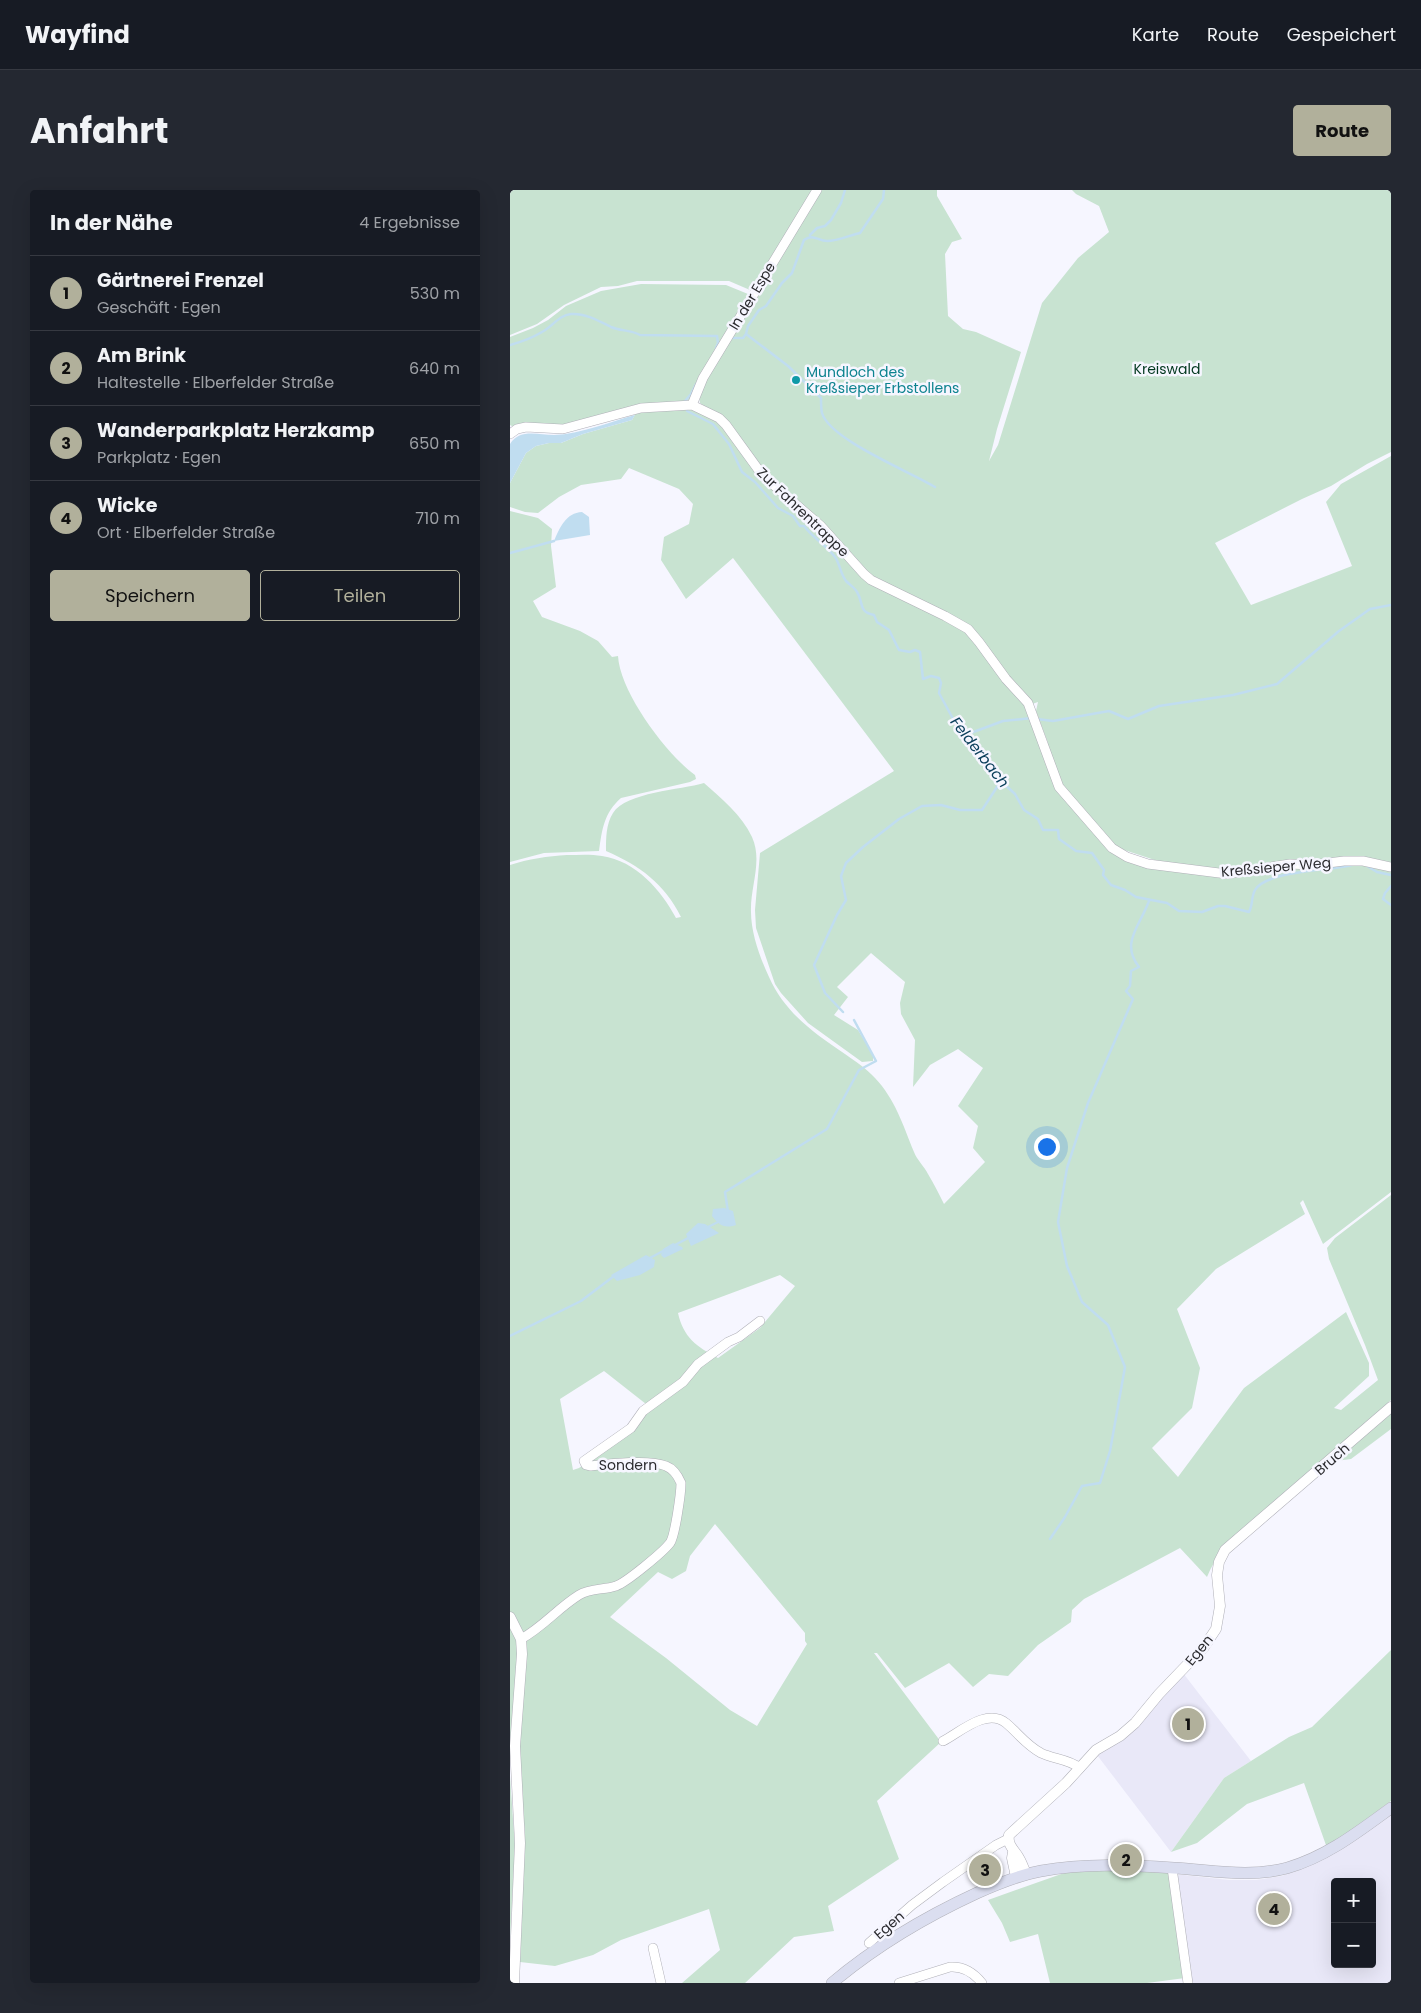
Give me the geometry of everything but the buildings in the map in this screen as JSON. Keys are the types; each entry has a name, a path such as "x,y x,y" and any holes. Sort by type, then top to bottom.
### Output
{"main road":[{"path":"836,1982 893,1938 932,1915 988,1888 1021,1876 1056,1869 1103,1865 1244,1873 1286,1868 1320,1855 1349,1839 1391,1808"}],"street":[{"name":"In der Espe","path":"692,406 703,378 817,190"},
{"name":"Zur Fahrentrappe","path":"510,434 517,429 526,427 563,429 641,408 692,406 719,418 763,476 821,526 844,549 864,574 871,580 904,595"},
{"name":"Kreßsieper Weg","path":"904,595 968,629 1006,679 1028,703 1059,788 1112,848 1127,857 1148,864 1226,874 1290,864 1312,865 1344,861 1363,861 1391,867"},
{"name":"Sondern","path":"521,1639 535,1632 552,1615 581,1594 614,1587 625,1582 671,1542 675,1529 682,1483 672,1469 665,1465 650,1463 590,1466 584,1463 585,1459 631,1428 643,1411 683,1382 698,1364 760,1321"},
{"name":"Bruch","path":"1272,1510 1391,1407"},
{"name":"Egen","path":"869,1943 912,1905 996,1844 1008,1839 1016,1827 1066,1784 1096,1750 1120,1736 1135,1723 1158,1694 1204,1647 1216,1629 1220,1606 1217,1575 1219,1562 1225,1550 1272,1510"},
{"path":"510,1617 521,1639 522,1654 515,1746 520,1843 514,1983"},
{"path":"943,1742 975,1722 986,1718 996,1718 1004,1721 1021,1740 1042,1754 1070,1762 1080,1768"},
{"path":"1008,1839 1013,1852 1012,1858 1021,1876"},
{"path":"1172,1868 1188,1983"},
{"path":"653,1948 661,1983"},
{"path":"899,1983 957,1966 974,1975 982,1983"}],"shaded area":[{"path":"635,415 632,420 583,434 561,443 536,446 526,453 510,483 510,444 519,436 524,434 564,434"},
{"path":"582,512 589,517 590,535 554,541 561,526 568,518"},
{"path":"724,1208 733,1211 736,1225 728,1227 722,1225 712,1216 713,1209"},
{"path":"698,1223 705,1224 719,1233 691,1246 686,1234"},
{"path":"673,1243 683,1249 664,1258 661,1255 663,1249"},
{"path":"646,1255 655,1260 654,1267 640,1275 617,1281 611,1275"},
{"path":"1183,1673 1251,1761 1224,1778 1171,1852 1097,1755"},
{"path":"1391,1810 1391,1983 1188,1983 1175,1874 1229,1880 1256,1880 1282,1876 1327,1854"}],"green space":[{"name":"Kreiswald","path":"510,190 937,190 937,196 962,239 952,242 945,254 948,316 963,329 976,332 1021,352 989,461 998,445 1042,303 1078,258 1109,232 1099,206 1072,190 1391,190 1391,452 1331,486 1215,543 1251,605 1352,566 1326,502 1341,484 1391,456 1391,864 1363,858 1343,859 1288,863 1226,873 1176,867 1109,845 1107,847 1133,862 1202,875 1229,876 1259,873 1288,867 1308,867 1343,862 1362,862 1391,869 1391,1192 1323,1244 1303,1200 1300,1203 1305,1214 1216,1269 1177,1309 1200,1368 1192,1408 1152,1448 1178,1477 1244,1388 1346,1312 1369,1363 1369,1376 1334,1408 1341,1410 1378,1380 1329,1259 1327,1248 1335,1238 1391,1195 1391,1400 1310,1473 1239,1533 1213,1564 1207,1577 1180,1548 1084,1599 1072,1610 1071,1622 1038,1645 1008,1676 989,1674 973,1687 949,1663 905,1688 877,1653 874,1653 941,1742 877,1801 899,1859 828,1906 834,1931 794,1937 745,1983 682,1983 720,1950 709,1909 621,1940 593,1955 555,1966 520,1962 525,1833 518,1764 525,1658 522,1640 535,1633 533,1632 518,1641 510,1751 510,865 538,858 567,855 593,855 614,859 626,864 646,878 663,897 676,918 681,917 667,894 650,877 630,863 606,851 607,831 613,813 629,800 704,783 737,814 752,837 755,846 756,865 751,903 751,920 762,962 776,990 801,1021 865,1068 882,1086 898,1113 915,1155 944,1204 985,1162 973,1148 978,1126 958,1106 983,1068 958,1049 930,1065 913,1087 915,1040 901,1014 900,1003 905,982 871,953 837,987 848,997 834,1015 858,1030 873,1055 873,1061 862,1062 808,1023 775,984 756,928 755,910 760,853 894,771 733,558 686,599 661,560 664,537 689,524 693,504 679,489 629,468 621,479 581,485 559,497 538,513 525,512 510,507 510,483 526,453 536,446 561,443 583,434 632,420 637,411 692,409 715,420 730,434 754,469 769,485 820,526 866,580 949,621 973,636 971,626 881,584 866,574 827,530 772,484 757,468 722,418 700,403 705,383 712,368 753,301 750,290 729,281 637,281 618,286 601,287 564,305 537,324 510,335","holes":["1009,684 1032,704 1038,702 1036,711 1048,743 1041,744 1026,705","780,1275 795,1286 760,1328 718,1358 697,1345 687,1335 678,1313","604,1371 646,1404 642,1415 628,1433 609,1448 573,1470 560,1399","715,1524 805,1633 807,1644 757,1726 730,1710 666,1658 610,1617 658,1572 672,1579 686,1571 690,1556"]},
{"path":"641,284 726,285 748,294 745,305 691,401 574,425 514,427 510,425 510,337 548,320 566,306 601,291"},
{"path":"510,511 538,518 552,529 551,546 556,587 533,601 542,617 580,631 598,641 612,657 618,656 627,687 646,721 671,753 695,775 696,779 690,782 621,798 607,816 599,851 544,853 510,862"},
{"path":"1391,1412 1391,1429 1351,1459 1336,1461"},
{"path":"1391,1650 1391,1801 1327,1848 1304,1783 1247,1804 1197,1843 1171,1852 1224,1778 1289,1737 1312,1727"},
{"path":"510,1776 515,1847 510,1940"},
{"path":"1112,1869 1170,1871 1185,1978 1147,1983 1050,1983 1038,1934 1010,1942 1002,1923 988,1900 1067,1872"}],"waterway":[{"path":"810,235 817,228 825,226 831,220 841,203 845,190"},
{"path":"731,338 743,338 748,326 759,310 766,306 782,283 792,273 804,240 813,237 824,241 831,241 860,233 883,199 884,190"},
{"name":"Felderbach","path":"510,345 526,340 546,330 567,315 576,314 640,335 717,336 718,343 716,348"},
{"path":"746,334 788,366 821,398 822,413 828,423 840,434 872,454 935,487"},
{"name":"Felderbach","path":"685,401 696,384"},
{"name":"Felderbach","path":"687,411 713,424 729,444 742,472 755,482 778,508 793,516 800,526 804,526 831,553 837,560 844,578 857,592 863,609 869,614 874,615 877,622 889,630 899,650 910,652 915,650 920,652 923,679 931,676 939,678 941,683 939,693 958,728 975,742 1001,781 1015,794 1024,810 1038,819 1043,830 1058,830 1059,839 1076,851 1092,853 1104,870 1103,875 1111,885 1125,890 1136,897 1167,903 1179,911 1202,912 1218,906 1225,906 1249,912 1255,890 1262,883 1272,878 1352,865"},
{"path":"510,553 554,541"},
{"path":"1037,719 1053,721 1109,711 1128,719 1159,706 1233,695 1277,684 1339,631 1370,609 1391,605"},
{"path":"968,734 1003,721 1032,718"},
{"path":"843,1012 825,993 814,965 846,900 841,876 846,863 899,819 922,806 941,805 960,810 982,810 1001,781"},
{"name":"Felderbach","path":"1367,866 1377,872 1391,875"},
{"name":"Felderbach","path":"1391,886 1383,899 1391,905"},
{"path":"1050,1539 1082,1486 1100,1483 1110,1451 1125,1367 1108,1325 1082,1302 1067,1266 1058,1222 1067,1168 1088,1103 1133,999 1126,991 1130,986 1131,971 1139,967 1131,950 1131,942 1149,901"},
{"path":"728,1212 725,1192 827,1129 859,1070 876,1061 854,1020"},
{"path":"708,1227 718,1222"},
{"path":"675,1245 690,1237"},
{"path":"648,1259 663,1251"},
{"path":"510,1336 581,1301 614,1276"}],"place":[{"name":"Mundloch des Kreßsieper Erbstollens","path":"796,380"},
{"name":"Gärtnerei Frenzel","path":"1188,1724"},
{"name":"Am Brink","path":"1126,1860"},
{"name":"Wanderparkplatz Herzkamp","path":"985,1870"},
{"name":"Wicke","path":"1274,1909"}]}
